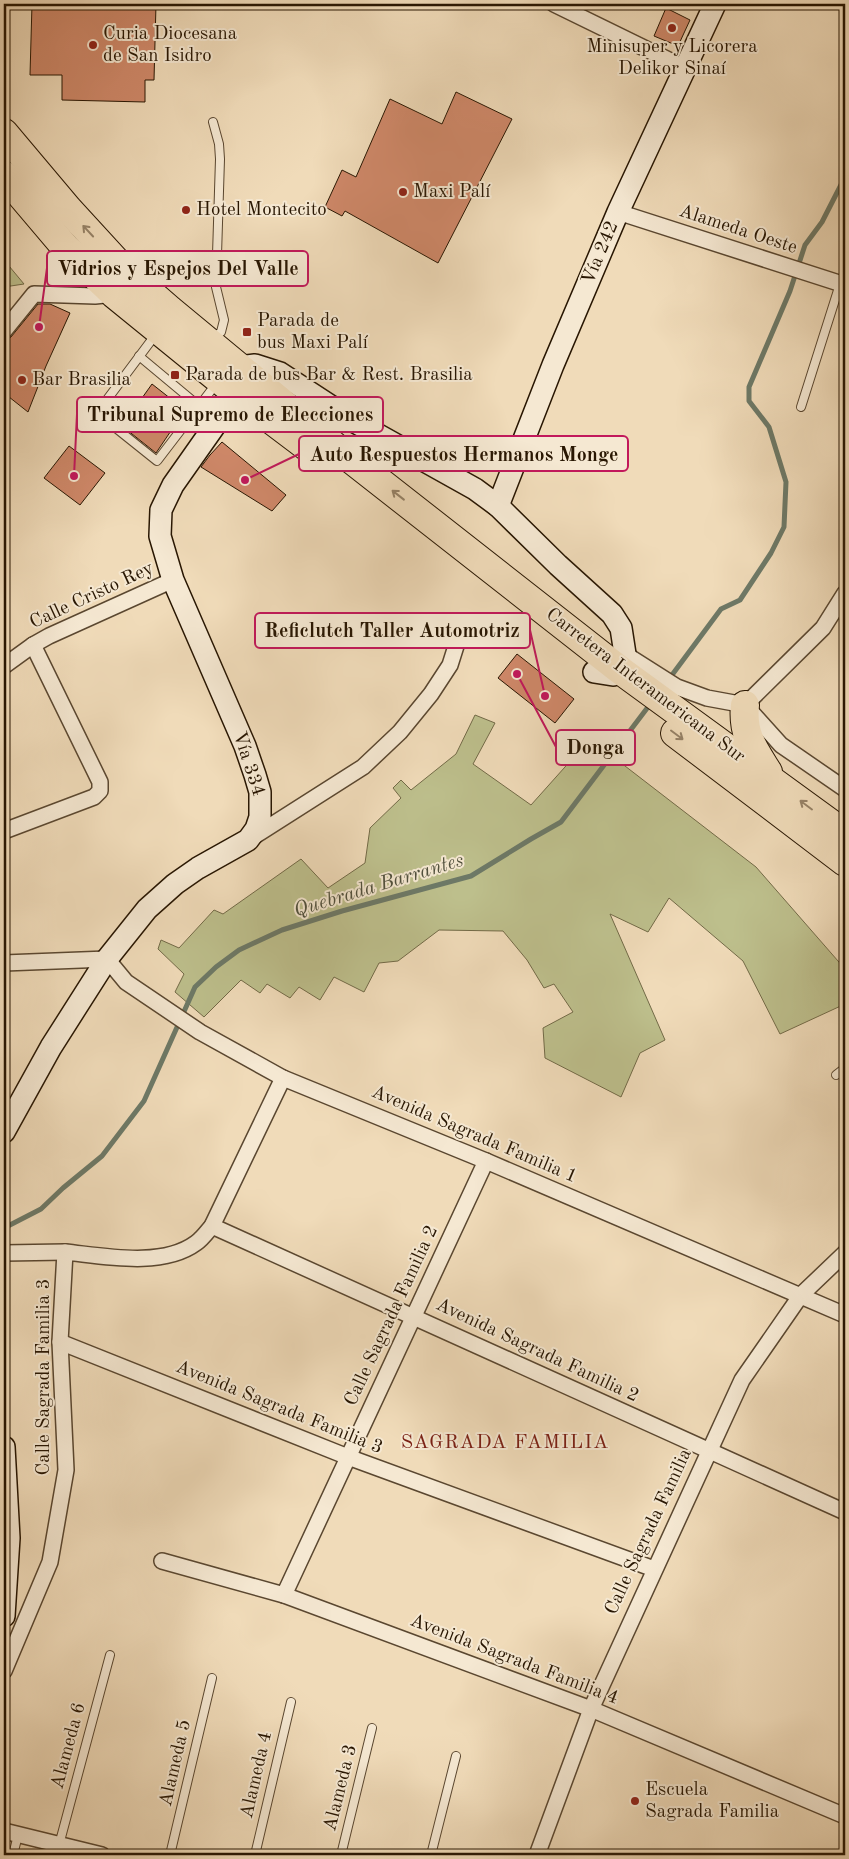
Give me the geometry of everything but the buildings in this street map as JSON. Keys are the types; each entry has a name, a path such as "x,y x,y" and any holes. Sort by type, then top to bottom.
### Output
{"highway":[{"name":"Carretera Interamericana Sur","path":"4,133 68,209 124,270 226,367 430,542 613,665 845,834"},
{"name":"Carretera Interamericana Sur","path":"4,175 76,258 114,294 158,330 226,367"},
{"name":"Carretera Interamericana Sur","path":"76,258 192,338 200,341 226,367 273,406 309,425 613,665 845,862"},
{"path":"746,705 743,720 751,745 773,780"}],"main road":[{"name":"Vía 242","path":"498,506 553,365 618,212 715,4"},
{"path":"226,367 255,365 280,374 355,422 475,489 498,506 558,565 612,614 620,628 613,665"},
{"name":"Vía 334","path":"226,367 186,464 173,485 162,510 160,536 173,580 238,729 255,775 261,804 260,817 256,829 248,840"},
{"path":"4,1132 51,1046 107,959 147,910 175,884 198,868 248,840"},
{"path":"4,1447 8,1538 4,1616"}],"street":[{"path":"554,4 685,68"},
{"name":"Alameda Oeste","path":"618,212 843,285"},
{"path":"4,331 34,294 95,296 114,294"},
{"name":"Calle Cristo Rey","path":"4,666 33,645 173,580"},
{"path":"746,705 823,628 845,593"},
{"path":"4,831 94,797 100,791 100,782 33,645"},
{"path":"248,840 363,767 400,732 431,694 450,664 456,646"},
{"path":"613,665 708,698 746,705 781,745 845,789"},
{"path":"4,963 107,959"},
{"name":"Avenida Sagrada Familia 1","path":"107,959 126,982 200,1032 282,1078 486,1161 801,1294 845,1315"},
{"name":"Calle Sagrada Familia 3","path":"4,1253 65,1252 132,1258 160,1257 183,1250 197,1243 212,1226 282,1078"},
{"name":"Calle Sagrada Familia 2","path":"284,1596 486,1161"},
{"name":"Avenida Sagrada Familia 2","path":"212,1226 845,1512"},
{"name":"Calle Sagrada Familia 3","path":"4,1672 50,1562 66,1470 60,1342 65,1252"},
{"name":"Calle Sagrada Familia","path":"537,1855 591,1709 742,1380 801,1294 845,1253"},
{"name":"Avenida Sagrada Familia 3","path":"60,1342 348,1457 654,1570"},
{"name":"Avenida Sagrada Familia 4","path":"162,1561 284,1596 591,1709 845,1816"},
{"path":"11,1833 102,1855"}],"lane":[{"path":"158,330 96,413 157,461 200,406 226,367 221,332 224,320 216,287 220,159 219,144 213,122"},
{"path":"801,407 843,285"},
{"path":"139,356 200,406"},
{"path":"836,1075 845,1068"},
{"name":"Alameda 6","path":"59,1845 110,1655"},
{"name":"Alameda 5","path":"170,1855 212,1678"},
{"name":"Alameda 4","path":"255,1855 291,1702"},
{"name":"Alameda 3","path":"341,1855 372,1728"},
{"path":"432,1855 456,1756"},
{"path":"11,1833 13,1855"}],"green space":[{"path":"4,260 24,284 4,287"},
{"path":"475,715 495,723 473,764 531,805 590,739 756,867 845,969 845,1004 780,1034 743,961 669,898 648,932 610,914 665,1040 640,1053 621,1097 545,1058 543,1028 573,1012 554,984 544,988 527,960 503,931 439,930 398,961 379,963 364,992 334,977 320,1000 299,987 290,998 267,984 260,993 241,980 204,1017 175,992 184,974 158,949 161,940 179,948 214,910 223,914 301,859 328,888 365,863 370,828 401,798 393,788 401,780 411,790 456,754"}],"waterway":[{"name":"Quebrada Barrantes","path":"669,679 721,609 740,600 771,553 784,527 786,482 769,427 749,401 749,387 790,291 805,245 822,222 845,177"},
{"name":"Quebrada Barrantes","path":"4,1231 6,1227 41,1209 102,1156 144,1101 195,987 216,967 239,950 282,930 342,911 471,876 561,822 651,703"}],"place":[{"name":"Minisuper y Licorera Delikor Sinaí","path":"672,28"},
{"name":"Curia Diocesana de San Isidro","path":"93,45"},
{"name":"Maxi Palí","path":"403,192"},
{"name":"Hotel Montecito","path":"186,210"},
{"name":"Vidrios y Espejos Del Valle","path":"39,327"},
{"name":"Parada de bus Maxi Palí","path":"247,332"},
{"name":"Parada de bus Bar & Rest. Brasilia","path":"175,375"},
{"name":"Bar Brasilia","path":"22,380"},
{"name":"Tribunal Supremo de Elecciones","path":"74,476"},
{"name":"Auto Respuestos Hermanos Monge","path":"245,480"},
{"name":"Donga","path":"517,674"},
{"name":"Reficlutch Taller Automotriz","path":"545,696"},
{"name":"Escuela Sagrada Familia","path":"635,1801"}],"district":[{"name":"SAGRADA FAMILIA","path":"505,1443"}]}
